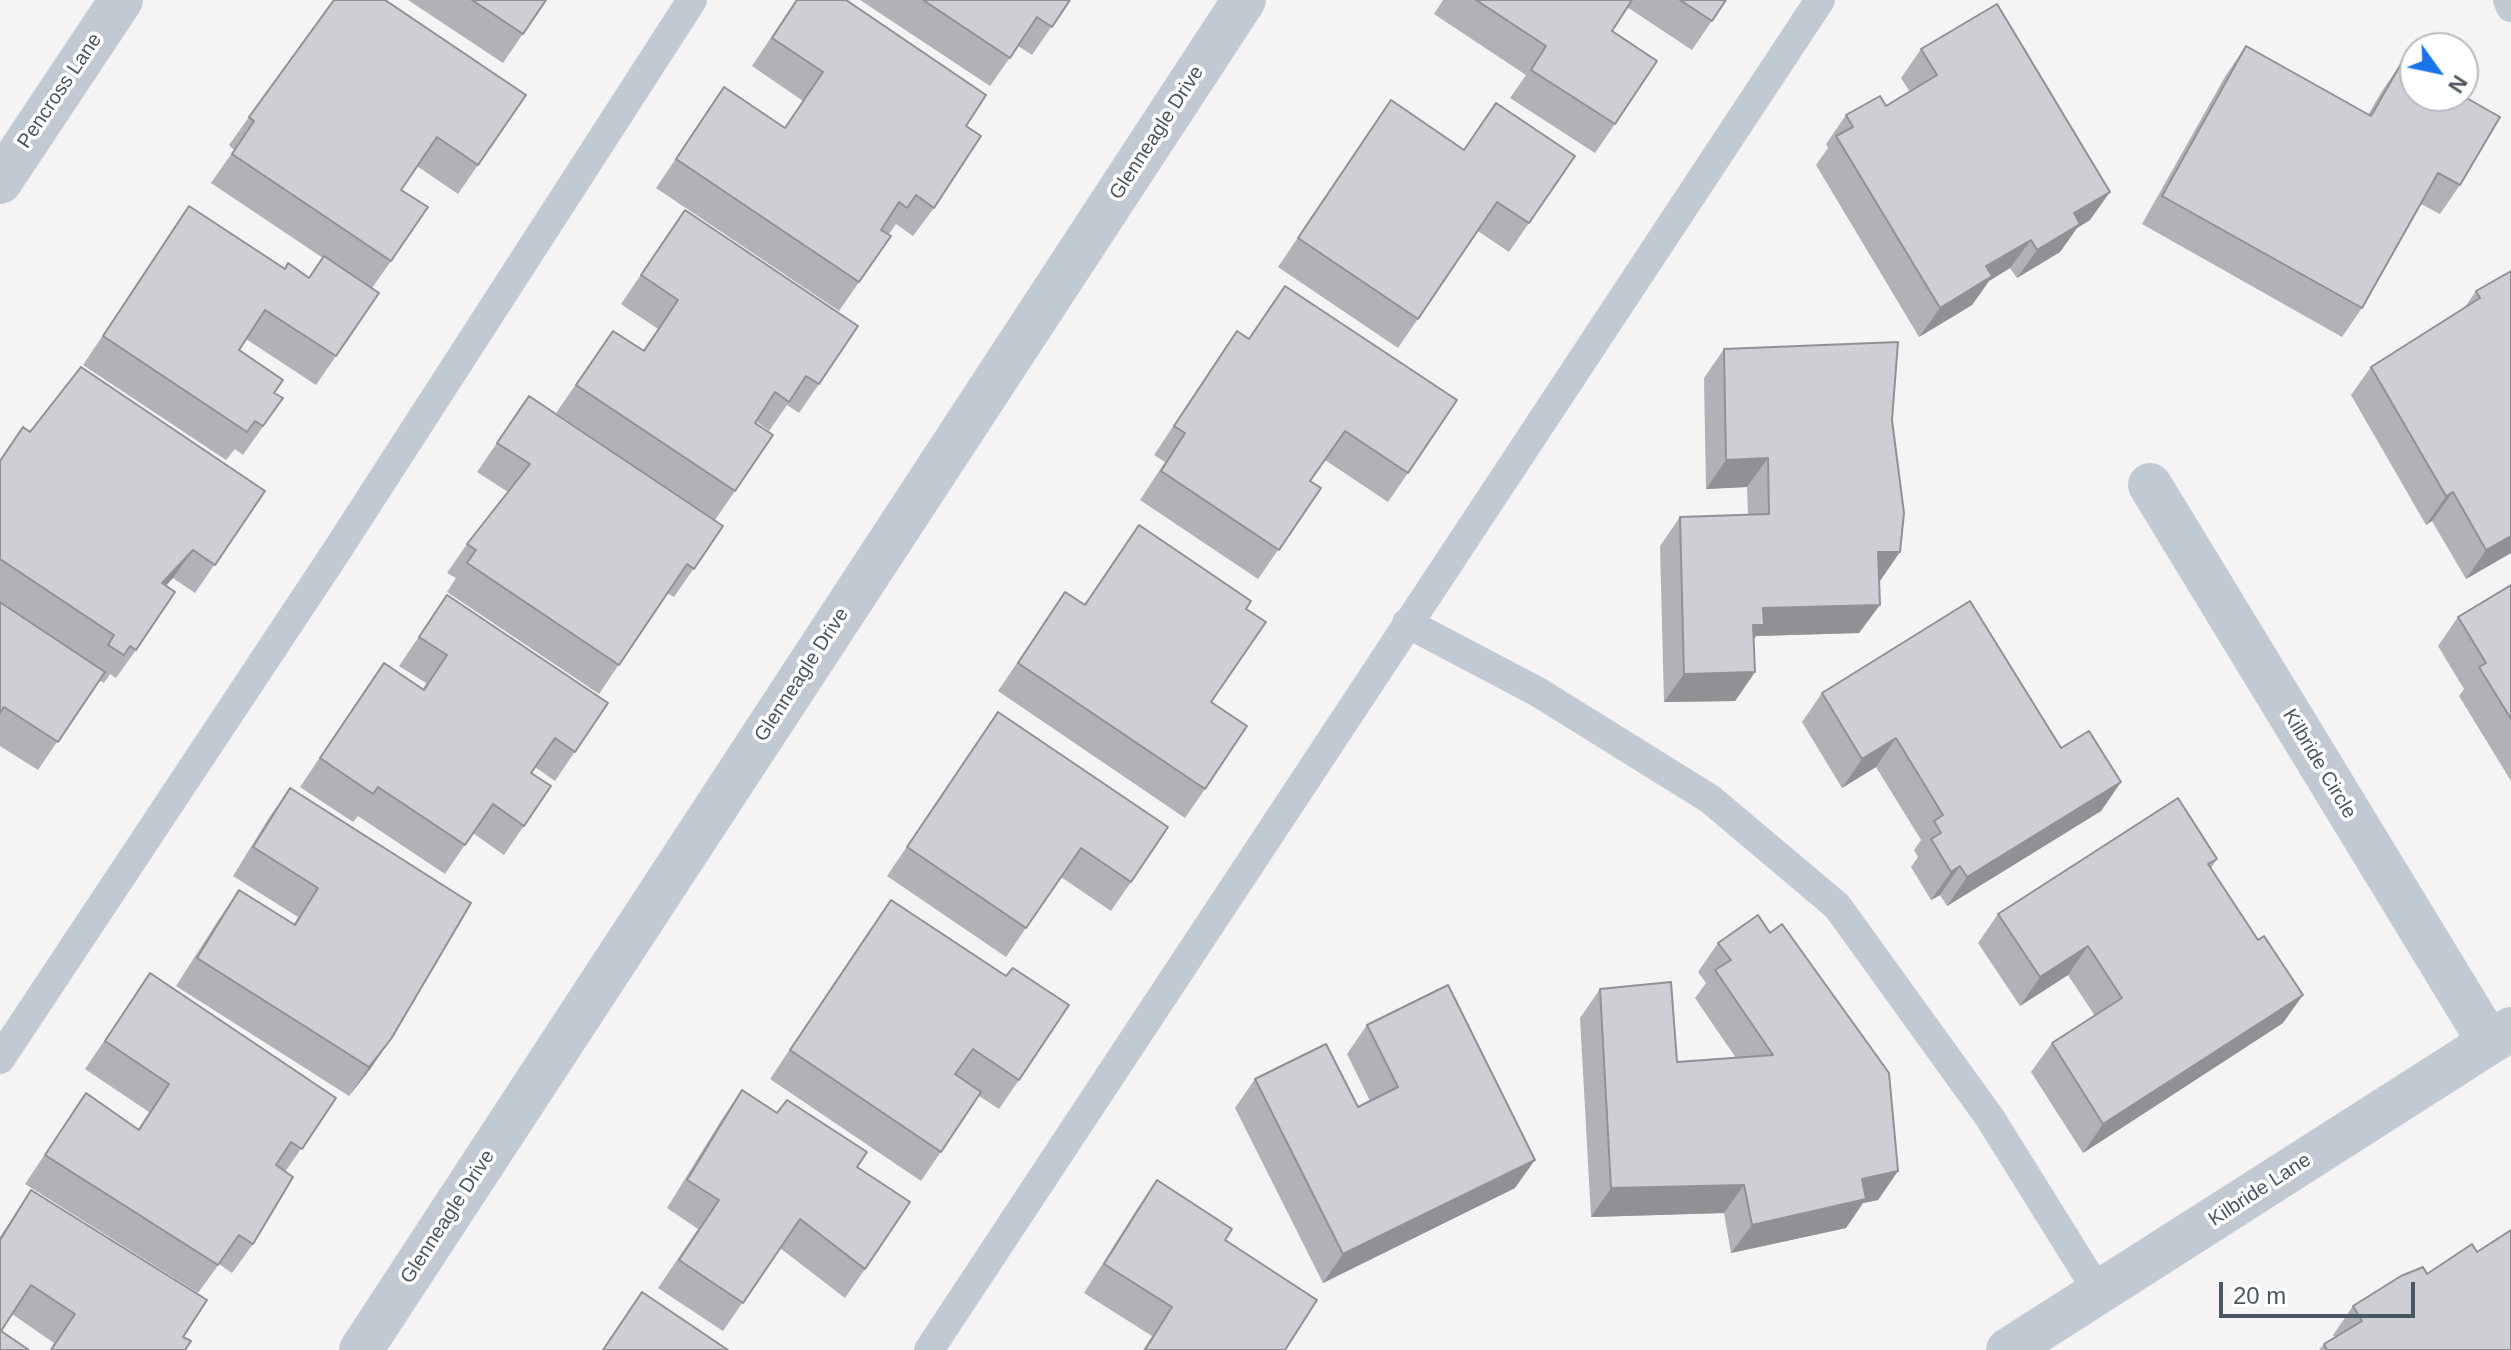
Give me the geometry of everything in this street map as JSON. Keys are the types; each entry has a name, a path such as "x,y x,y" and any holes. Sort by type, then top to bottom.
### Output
{"street":[{"name":"Pencross Lane","path":"0,182 121,0"},
{"name":"Glenneagle Drive","path":"361,1350 1244,0"},
{"name":"Kilbride Circle","path":"2150,485 2500,1036"},
{"name":"Kilbride Lane","path":"2008,1350 2500,1036"}],"lane":[{"path":"0,1059 336,552 692,0"},
{"path":"929,1350 1820,0"},
{"path":"2508,0 2511,7"},
{"path":"1407,623 1538,692 1710,799 1837,906 1990,1118 2099,1293"}],"building":[{"path":"334,0 385,0 526,95 478,165 437,137 401,190 428,207 391,261 232,154 254,121 249,117"},
{"path":"472,0 546,0 523,34"},
{"path":"797,0 846,0 986,95 966,126 981,136 934,208 916,195 907,208 899,202 881,230 891,236 859,282 676,159 724,87 785,128 823,72 772,38"},
{"path":"923,0 1070,0 1052,27 1037,17 1010,58"},
{"path":"1476,0 1632,0 1612,31 1657,61 1615,124 1531,70 1546,46"},
{"path":"1680,0 1726,0 1712,21"},
{"path":"1997,4 2110,192 2074,213 2080,224 2037,250 2031,240 1986,266 1992,276 1940,308 1836,136 1853,127 1846,115 1880,96 1886,106 1937,75 1921,49"},
{"path":"2246,46 2371,116 2399,67 2399,112 2479,112 2479,105 2500,117 2460,185 2438,173 2362,308 2162,196"},
{"path":"1391,100 1464,150 1496,103 1575,156 1529,223 1497,202 1418,319 1298,238"},
{"path":"189,206 285,269 288,263 309,278 324,256 379,293 336,356 265,310 239,350 283,380 274,393 283,398 263,426 255,421 247,432 103,336"},
{"path":"685,210 858,326 819,384 806,376 789,402 775,392 755,423 773,435 735,491 576,385 613,331 644,351 678,300 641,275"},
{"path":"2511,271 2511,536 2486,550 2453,492 2446,496 2371,367 2480,298 2476,291"},
{"path":"1285,286 1457,400 1408,473 1345,431 1310,481 1321,488 1279,550 1161,471 1185,433 1174,426 1237,331 1249,339"},
{"path":"1898,342 1892,420 1904,513 1900,552 1878,552 1880,605 1763,608 1764,625 1753,625 1755,672 1684,674 1680,517 1769,514 1768,458 1726,460 1724,349"},
{"path":"81,367 265,491 215,565 193,550 162,583 175,592 136,650 130,646 124,655 108,645 114,635 0,559 0,461 23,427 30,432"},
{"path":"529,396 723,526 694,569 687,564 619,665 467,563 476,550 467,544 530,464 497,443"},
{"path":"1139,525 1251,601 1246,609 1266,622 1211,702 1247,726 1205,789 1018,663 1065,592 1085,605"},
{"path":"2511,585 2511,719 2479,667 2486,663 2458,617"},
{"path":"447,595 608,703 575,752 555,738 531,773 551,786 524,826 493,804 465,845 378,787 373,794 320,758 384,663 424,690 447,655 419,637"},
{"path":"1970,601 2061,748 2089,731 2121,782 1967,877 1960,866 1951,872 1931,839 1941,833 1934,821 1943,815 1896,738 1862,759 1822,693"},
{"path":"0,602 105,672 58,742 4,707 0,713"},
{"path":"998,712 1168,827 1131,882 1081,848 1026,928 907,847"},
{"path":"290,788 471,903 391,1039 369,1067 197,958 239,890 295,925 318,888 253,847"},
{"path":"2178,798 2217,859 2208,864 2258,940 2264,936 2303,995 2103,1124 2052,1043 2122,998 2088,946 2040,977 1998,914"},
{"path":"891,900 1006,976 1013,968 1069,1005 1019,1080 973,1049 955,1074 981,1092 941,1152 790,1050"},
{"path":"1758,915 1770,933 1782,924 1889,1073 1898,1171 1862,1179 1866,1199 1752,1225 1744,1185 1611,1188 1600,989 1671,982 1677,1062 1773,1055 1715,970 1731,960 1718,943"},
{"path":"150,973 336,1098 302,1149 291,1142 276,1165 293,1177 253,1244 239,1235 218,1265 45,1155 86,1093 139,1130 169,1084 105,1041"},
{"path":"1448,985 1535,1160 1343,1254 1255,1079 1326,1044 1358,1107 1398,1087 1367,1025"},
{"path":"742,1090 777,1113 787,1100 867,1152 857,1167 910,1202 865,1269 800,1219 743,1303 679,1260 719,1200 687,1180"},
{"path":"1157,1180 1232,1229 1225,1240 1317,1300 1285,1350 1145,1350 1172,1307 1104,1264"},
{"path":"31,1190 207,1300 183,1337 191,1341 185,1350 51,1350 75,1314 31,1285 1,1331 29,1350 0,1350 0,1240"},
{"path":"2511,1230 2511,1350 2327,1350 2324,1344 2362,1321 2353,1306 2401,1276 2423,1267 2427,1274 2472,1244 2477,1252"},
{"path":"642,1292 728,1350 603,1350"}]}
